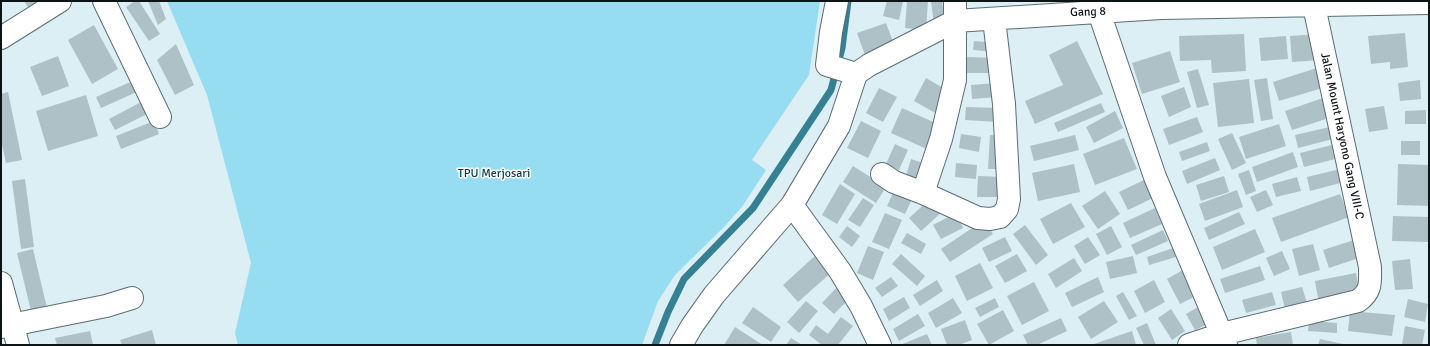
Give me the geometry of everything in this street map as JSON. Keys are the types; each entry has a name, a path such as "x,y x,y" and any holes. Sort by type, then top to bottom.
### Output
{"street":[{"path":"1,38 60,1"},
{"path":"104,1 160,117"},
{"path":"681,345 692,326 714,295 792,205 839,126 852,72 827,65 837,1"},
{"name":"Gang 8","path":"852,72 869,65 955,11 994,19 1037,8 1099,12 1161,4 1314,6 1369,3 1429,3"},
{"name":"Jalan Mount Haryono Gang VIII-C","path":"1224,339 1358,301 1367,295 1370,284 1370,267 1314,6"},
{"path":"923,193 956,80 955,11"},
{"path":"1099,12 1155,177 1224,339 1189,345"},
{"path":"882,174 894,182 923,193 978,218 990,219 1000,217 1007,209 1008,198 1004,104 994,19"},
{"path":"792,205 840,271 861,306 880,345"},
{"path":"1,283 7,325 18,345"},
{"path":"7,325 106,306 132,298"}],"green space":[{"name":"TPU Merjosari","path":"167,1 820,1 809,75 752,160 766,170 742,207 724,227 675,275 658,301 642,345 238,345 235,333 251,263 207,95"}],"building":[{"path":"24,1 43,1 30,10"},
{"path":"135,1 139,1 160,34 149,41 126,7"},
{"path":"148,1 159,1 166,19 158,25"},
{"path":"887,1 903,1 899,20 883,16"},
{"path":"907,1 928,1 926,30 905,28"},
{"path":"931,1 942,1 945,24 934,25"},
{"path":"886,23 895,47 866,58 857,33"},
{"path":"94,25 118,69 92,84 68,40"},
{"path":"1405,33 1408,67 1390,69 1390,62 1371,64 1368,36"},
{"path":"1244,34 1246,71 1212,73 1211,60 1180,61 1179,36"},
{"path":"1318,34 1320,60 1292,62 1290,36"},
{"path":"1286,36 1288,59 1261,61 1259,38"},
{"path":"974,41 996,43 995,52 973,50"},
{"path":"1077,41 1103,94 1035,124 1025,101 1063,85 1049,55"},
{"path":"176,44 194,85 175,95 157,60"},
{"path":"1170,51 1180,82 1142,94 1132,63"},
{"path":"58,56 69,86 42,96 30,67"},
{"path":"966,57 997,58 997,73 966,73"},
{"path":"1323,66 1329,86 1279,101 1273,82"},
{"path":"1198,69 1209,105 1197,108 1187,72"},
{"path":"926,78 950,92 937,114 914,101"},
{"path":"1267,78 1273,119 1261,121 1254,80"},
{"path":"1249,79 1254,123 1218,127 1213,83"},
{"path":"135,80 139,91 101,108 96,97"},
{"path":"1420,80 1421,99 1400,101 1398,83"},
{"path":"996,83 997,97 972,99 971,85"},
{"path":"1184,87 1191,107 1169,117 1161,96"},
{"path":"879,88 897,97 883,122 866,113"},
{"path":"8,92 22,160 6,163 1,140 1,94"},
{"path":"86,95 98,136 48,151 36,111"},
{"path":"1323,98 1329,118 1292,130 1285,111"},
{"path":"145,100 151,112 115,130 109,119"},
{"path":"1101,103 1105,112 1058,132 1054,123"},
{"path":"1384,106 1388,129 1369,132 1365,109"},
{"path":"966,107 998,108 997,122 965,120"},
{"path":"902,108 940,125 929,150 891,133"},
{"path":"1426,110 1426,124 1405,124 1405,111"},
{"path":"1115,111 1123,128 1094,143 1086,127"},
{"path":"1197,117 1203,132 1169,145 1163,129"},
{"path":"154,121 159,134 121,149 116,136"},
{"path":"861,121 881,131 868,158 847,148"},
{"path":"1279,124 1286,146 1246,159 1239,137"},
{"path":"1330,127 1333,139 1298,148 1295,135"},
{"path":"1232,133 1246,163 1232,170 1218,139"},
{"path":"961,134 981,137 979,152 959,148"},
{"path":"990,135 1002,136 1001,169 988,169"},
{"path":"1075,135 1079,150 1034,161 1030,146"},
{"path":"1124,138 1137,169 1095,185 1083,154"},
{"path":"1401,141 1420,141 1420,155 1401,155"},
{"path":"1207,142 1210,151 1182,161 1179,152"},
{"path":"895,144 908,150 899,170 886,164"},
{"path":"1336,144 1339,158 1304,167 1300,153"},
{"path":"1293,152 1298,167 1257,182 1252,167"},
{"path":"1215,158 1220,170 1187,184 1182,171"},
{"path":"911,159 926,164 921,180 906,176"},
{"path":"956,163 977,165 976,179 955,177"},
{"path":"1074,164 1080,192 1038,201 1032,173"},
{"path":"1398,164 1429,165 1429,206 1397,205"},
{"path":"853,166 886,187 876,203 843,182"},
{"path":"1340,169 1344,182 1310,191 1307,177"},
{"path":"1249,170 1256,191 1246,195 1238,174"},
{"path":"978,176 1003,177 1003,197 977,197"},
{"path":"1224,176 1229,192 1201,201 1196,185"},
{"path":"1297,177 1301,191 1276,197 1272,184"},
{"path":"25,179 34,247 21,249 12,181"},
{"path":"1146,179 1155,197 1128,210 1119,192"},
{"path":"840,184 855,194 837,224 822,215"},
{"path":"895,189 913,197 905,214 887,206"},
{"path":"1237,190 1243,207 1205,221 1199,204"},
{"path":"1266,190 1273,205 1257,212 1250,197"},
{"path":"1105,191 1120,214 1098,229 1082,206"},
{"path":"1340,194 1349,217 1281,242 1272,218"},
{"path":"863,198 874,205 860,227 848,220"},
{"path":"930,199 942,212 921,231 909,218"},
{"path":"1071,203 1085,227 1053,244 1040,219"},
{"path":"1155,208 1162,224 1130,238 1123,223"},
{"path":"1239,212 1245,224 1209,240 1204,228"},
{"path":"885,213 902,220 889,249 872,242"},
{"path":"956,213 963,228 941,239 933,225"},
{"path":"1393,216 1429,217 1429,242 1392,241"},
{"path":"984,220 993,234 950,262 941,249"},
{"path":"1025,225 1048,255 1036,265 1013,234"},
{"path":"847,226 860,236 852,247 839,237"},
{"path":"1111,226 1122,247 1107,255 1096,234"},
{"path":"1255,229 1265,252 1222,270 1213,247"},
{"path":"1163,230 1168,241 1136,255 1131,245"},
{"path":"907,233 926,244 921,254 901,243"},
{"path":"1005,237 1012,251 989,262 982,248"},
{"path":"1088,237 1100,255 1085,264 1074,246"},
{"path":"1357,239 1362,257 1329,268 1323,250"},
{"path":"1313,244 1320,270 1299,276 1292,249"},
{"path":"868,246 884,252 873,280 857,273"},
{"path":"1173,248 1176,257 1149,265 1147,257"},
{"path":"33,249 47,308 31,311 17,253"},
{"path":"1282,251 1290,269 1274,276 1266,258"},
{"path":"817,254 832,272 798,302 783,285"},
{"path":"901,254 925,276 917,286 892,264"},
{"path":"1017,254 1027,271 1005,283 995,266"},
{"path":"1133,256 1137,273 1110,279 1106,262"},
{"path":"1074,258 1082,271 1056,288 1048,274"},
{"path":"1410,259 1413,289 1395,290 1392,261"},
{"path":"980,263 993,288 967,301 955,276"},
{"path":"1260,266 1265,280 1225,293 1220,279"},
{"path":"1183,270 1196,296 1180,304 1167,279"},
{"path":"1356,273 1360,295 1319,303 1315,281"},
{"path":"891,277 898,286 882,297 875,288"},
{"path":"1098,277 1104,292 1072,307 1065,293"},
{"path":"937,280 943,291 920,306 913,295"},
{"path":"1154,280 1165,302 1145,313 1134,291"},
{"path":"1034,282 1049,311 1022,325 1007,296"},
{"path":"838,286 850,298 834,314 822,303"},
{"path":"1302,287 1307,303 1285,309 1281,292"},
{"path":"1123,292 1137,316 1129,320 1116,296"},
{"path":"1272,292 1276,305 1246,313 1242,300"},
{"path":"904,297 910,308 889,321 883,309"},
{"path":"953,298 962,313 936,328 928,313"},
{"path":"995,298 999,307 980,317 975,308"},
{"path":"1408,299 1428,304 1425,322 1404,317"},
{"path":"806,301 818,311 799,333 787,322"},
{"path":"1104,301 1118,322 1091,339 1078,317"},
{"path":"1200,306 1210,323 1195,330 1186,314"},
{"path":"753,307 781,327 771,342 742,323"},
{"path":"1171,309 1185,331 1172,340 1158,318"},
{"path":"1003,310 1014,331 989,345 977,324"},
{"path":"1350,311 1395,315 1392,336 1348,331"},
{"path":"918,314 925,326 899,341 893,329"},
{"path":"841,317 853,326 838,345 822,345 809,335 816,325 828,334"},
{"path":"1061,318 1067,331 1037,345 1028,345 1023,335"},
{"path":"965,320 972,340 959,345 947,345 941,329"},
{"path":"1309,321 1337,323 1337,333 1308,331"},
{"path":"1147,323 1156,345 1144,345 1136,328"},
{"path":"1405,326 1425,330 1422,345 1402,345"},
{"path":"735,327 763,345 724,345"},
{"path":"152,330 156,345 122,345 120,340"},
{"path":"90,331 93,345 57,345 55,338"},
{"path":"1132,331 1136,345 1091,345"},
{"path":"1291,332 1293,345 1257,345 1256,338"},
{"path":"927,334 932,345 900,345"},
{"path":"791,338 802,345 786,345"},
{"path":"1320,339 1343,344 1343,345 1318,345"}],"waterway":[{"path":"655,345 668,312 684,279 753,208 831,90 842,48 848,1"}]}
